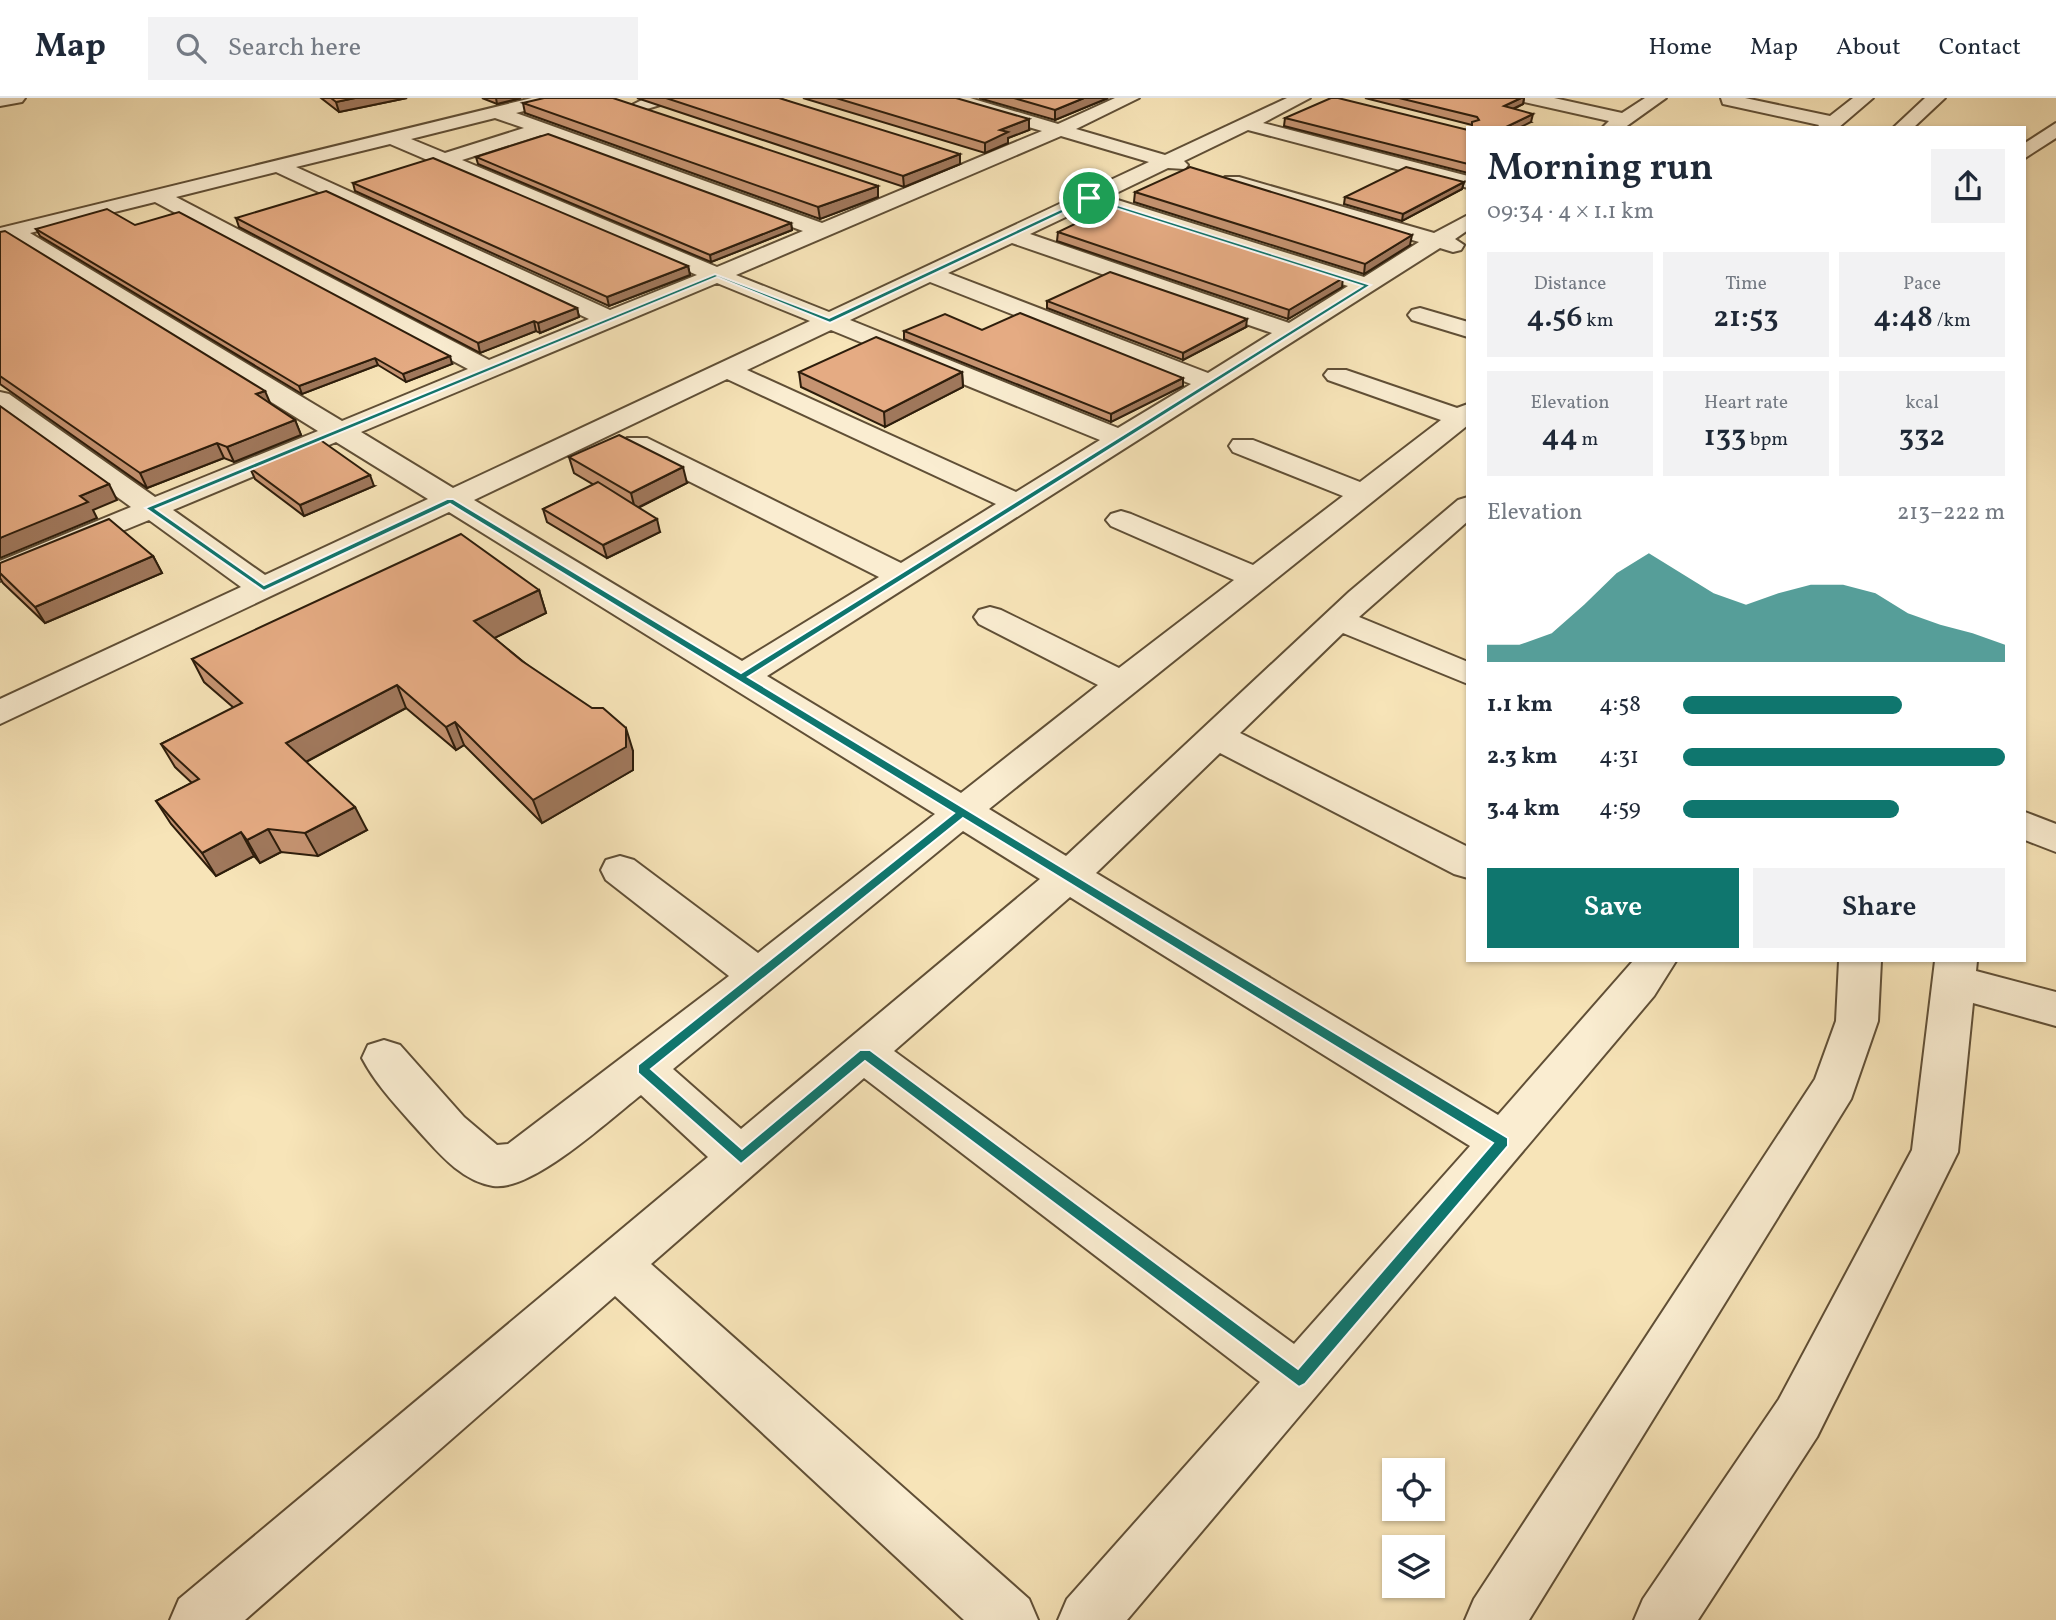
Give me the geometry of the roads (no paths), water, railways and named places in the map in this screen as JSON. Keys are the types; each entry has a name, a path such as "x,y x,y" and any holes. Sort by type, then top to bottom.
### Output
{"street":[{"path":"0,101 16,98"},
{"path":"6,232 554,98"},
{"path":"951,98 1193,169"},
{"path":"0,572 335,430 905,197 1130,98"},
{"path":"0,713 1301,98"},
{"path":"1530,98 1617,123 1657,98"},
{"path":"1729,100 1830,125 1864,98"},
{"path":"1904,126 1936,98"},
{"path":"631,105 664,107"},
{"path":"496,112 823,231"},
{"path":"1246,124 1466,181"},
{"path":"444,160 541,129"},
{"path":"2026,151 2056,129"},
{"path":"390,137 717,275 1121,439"},
{"path":"960,155 986,163"},
{"path":"278,166 609,319"},
{"path":"1219,177 1466,248"},
{"path":"879,188 905,197"},
{"path":"159,196 487,369"},
{"path":"1089,198 1367,285"},
{"path":"741,677 1466,222"},
{"path":"6,232 1503,1142"},
{"path":"1012,235 1293,332"},
{"path":"929,274 1212,383"},
{"path":"1420,315 1466,329"},
{"path":"727,370 1017,504"},
{"path":"1337,375 1465,415"},
{"path":"0,400 264,589"},
{"path":"384,1058 469,1152 488,1165 508,1165 527,1157 642,1069 1122,683 1259,579 1465,415"},
{"path":"604,428 902,576"},
{"path":"1243,446 1364,494"},
{"path":"1121,520 1259,579"},
{"path":"200,1620 428,1422 865,1054 1068,877 1339,620 1460,522"},
{"path":"990,617 1122,683"},
{"path":"1339,620 1466,673"},
{"path":"1216,736 1466,863"},
{"path":"2026,825 2056,839"},
{"path":"620,870 757,975"},
{"path":"1088,1620 1639,984 1654,962"},
{"path":"1495,1620 1835,1086 1857,1021 1860,962"},
{"path":"1664,1620 1798,1418 1935,1152 1955,971 2056,1009"},
{"path":"865,1054 1299,1379"},
{"path":"642,1069 741,1158"},
{"path":"615,1264 1008,1620"}]}
